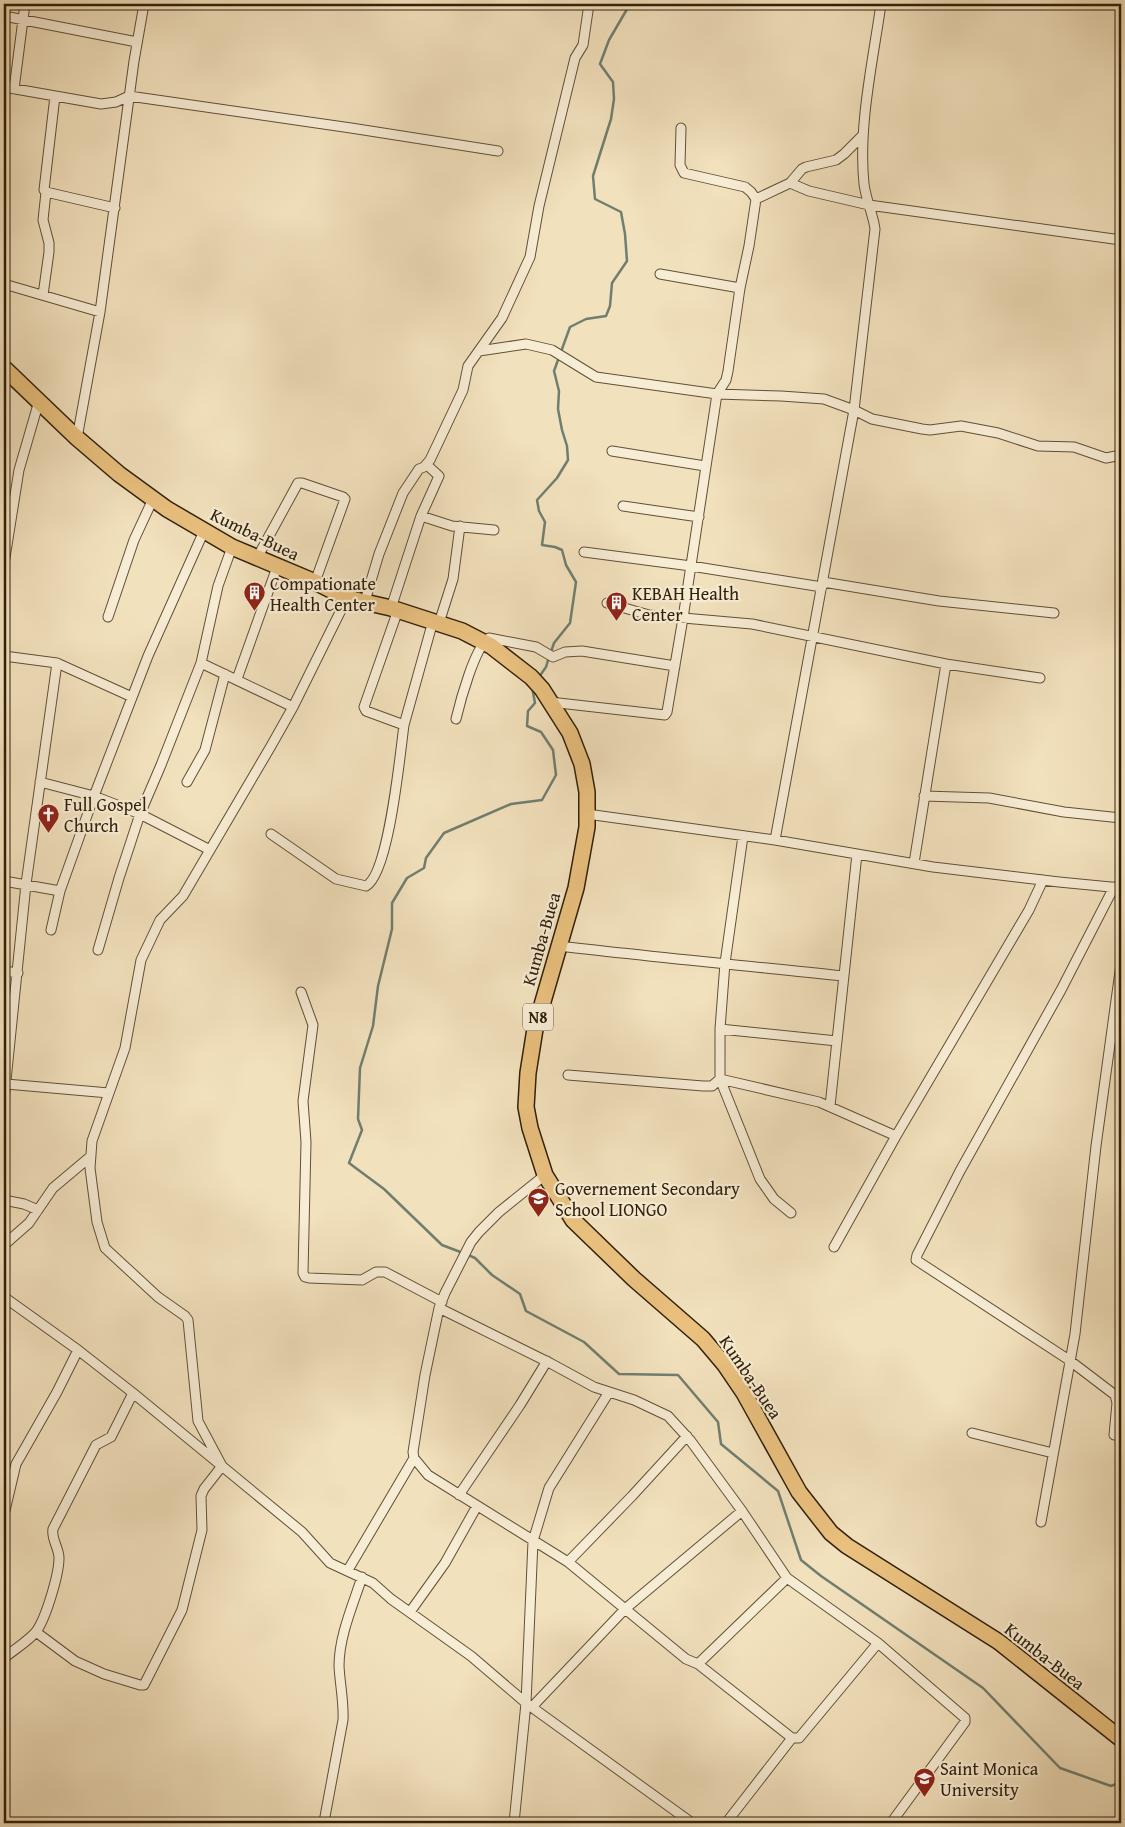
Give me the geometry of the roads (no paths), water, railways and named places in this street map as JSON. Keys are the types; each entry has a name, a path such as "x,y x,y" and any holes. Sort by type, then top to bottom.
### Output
{"highway":[{"name":"Kumba-Buea","path":"4,368 78,438 119,474 153,500 232,547 315,582 347,598 395,609 462,631 484,642 531,677 542,689 570,733 582,764 587,792 587,834 578,880 535,1028 528,1072 525,1103 530,1128 545,1175 573,1220 626,1272 703,1339 725,1365 744,1393 799,1492 831,1533 847,1546 999,1642 1121,1739"}],"street":[{"path":"14,89 25,4"},
{"path":"78,438 100,312 129,96 144,4"},
{"path":"364,601 379,554 403,493 419,469 427,465 430,460 460,396 468,366 504,313 530,257 539,206 575,58 583,44 589,4"},
{"path":"775,840 854,410 874,229 874,219 864,185 863,135 881,4"},
{"path":"4,16 138,42"},
{"path":"4,87 101,104 116,102 129,96 498,151"},
{"path":"43,295 49,252 49,243 42,220 46,192 44,186 55,96"},
{"path":"550,702 667,714 717,394 726,380 756,200 745,187 684,173 680,165 681,128"},
{"path":"756,200 790,183 802,169 836,160 863,135"},
{"path":"790,183 809,191 869,205 1121,240"},
{"path":"46,192 115,208"},
{"path":"660,274 740,288"},
{"path":"4,284 100,312"},
{"path":"479,351 520,344 542,347 564,356 596,377 717,394 824,399 872,419 922,429 930,430 962,426 998,432 1038,446 1074,447 1106,458 1121,456"},
{"path":"4,564 4,552 19,470 39,402"},
{"path":"612,450 705,466"},
{"path":"404,725 364,709 421,516 439,476 427,465"},
{"path":"257,558 298,483 343,497 345,499 315,582"},
{"path":"108,617 134,540 153,500"},
{"path":"623,506 699,517"},
{"path":"421,516 452,526 494,530"},
{"path":"271,834 336,879 366,886 371,884 389,832 404,725 436,622 453,579 460,526"},
{"path":"51,930 60,891 94,796 148,656 204,530"},
{"path":"98,950 118,878 140,814 201,663 218,586 232,547"},
{"path":"584,552 939,601 1054,613"},
{"path":"237,680 277,567"},
{"path":"222,1466 198,1421 188,1320 158,1297 105,1248 97,1222 90,1168 92,1141 126,1042 141,960 160,920 183,896 293,708 347,598"},
{"path":"607,603 649,615 752,624 946,664 1040,678"},
{"path":"456,719 463,690 484,642 489,638 536,647 553,657 565,652 582,651 675,666"},
{"path":"4,656 57,663 132,697"},
{"path":"4,1100 8,1013 18,973 26,884 57,663"},
{"path":"201,663 293,708"},
{"path":"914,863 946,664"},
{"path":"186,782 205,750 225,674"},
{"path":"40,782 94,796 140,814 210,850"},
{"path":"924,796 990,798 1064,812 1121,818"},
{"path":"587,814 775,840 914,863 1118,888 960,1171 916,1260 1069,1360 1114,1395 1117,1402 1114,1435"},
{"path":"743,836 725,963 720,1029 720,1079 760,1178 774,1199 791,1213"},
{"path":"830,1106 856,854"},
{"path":"4,880 60,891"},
{"path":"834,1247 896,1136 1023,921 1043,880"},
{"path":"559,946 682,961 725,963 843,976"},
{"path":"1041,1522 1075,1334 1096,1146 1121,964"},
{"path":"4,971 18,973"},
{"path":"301,992 313,1026 303,1101 306,1149 303,1273 305,1276 309,1278 362,1280 376,1272 385,1272 441,1305 594,1387 661,1412 676,1424 742,1511 787,1578 878,1643 965,1718 966,1720 892,1823"},
{"path":"720,1029 836,1041"},
{"path":"568,1075 712,1086 720,1079"},
{"path":"720,1079 819,1102 896,1136"},
{"path":"6,1084 109,1093"},
{"path":"4,1245 29,1223 54,1188 91,1156"},
{"path":"545,1175 499,1212 471,1242 441,1305 425,1375 413,1452 414,1458 428,1475 568,1562 686,1659 698,1664 792,1738 799,1738 878,1643"},
{"path":"4,1200 24,1204 38,1210"},
{"path":"4,1297 78,1350 133,1393 302,1532 330,1563 373,1583 471,1656 529,1705 692,1823"},
{"path":"4,1516 16,1464 57,1392 78,1350"},
{"path":"459,1495 520,1405 547,1361"},
{"path":"514,1823 529,1705 533,1541 550,1488 609,1392"},
{"path":"4,1658 36,1632 46,1614 59,1559 52,1534 53,1529 96,1445 110,1437 133,1393"},
{"path":"972,1432 1053,1453"},
{"path":"568,1562 632,1496 686,1436"},
{"path":"348,1570 414,1458"},
{"path":"36,1632 75,1661 104,1674 140,1685 144,1684 182,1610 202,1530 201,1496 204,1489 222,1466"},
{"path":"410,1612 445,1563 477,1506"},
{"path":"529,1705 625,1609 742,1511"},
{"path":"324,1822 343,1720 344,1709 339,1666 341,1646 362,1577"},
{"path":"698,1664 787,1578"},
{"path":"726,1823 792,1738"}],"waterway":[{"path":"551,652 554,643 570,623 576,582 566,565 562,550 542,545 545,522 539,511 537,500 557,478 568,460 567,446 558,409 559,391 554,371 570,327 586,319 606,316 610,306 612,283 627,261 621,212 595,199 593,176 611,119 614,99 613,82 600,64 609,40 630,4"},
{"path":"539,677 546,667 549,657"},
{"path":"463,1253 442,1245 384,1189 349,1163 362,1130 358,1119 360,1068 373,1026 378,986 392,929 392,903 407,878 424,868 426,858 444,833 511,804 542,800 556,775 553,750 541,732 527,726 528,711 535,703 532,687"},
{"path":"468,1255 475,1258 492,1275 520,1294 526,1311 584,1342 619,1374 678,1375 718,1422 721,1444 778,1491 801,1560 821,1576 983,1688 1060,1768 1111,1786 1121,1782"}],"place":[{"name":"Compationate Health Center","path":"254,612"},
{"name":"KEBAH Health Center","path":"616,622"},
{"name":"Full Gospel Church","path":"48,833"},
{"name":"Governement Secondary School LIONGO","path":"539,1217"},
{"name":"Saint Monica University","path":"924,1797"}]}
